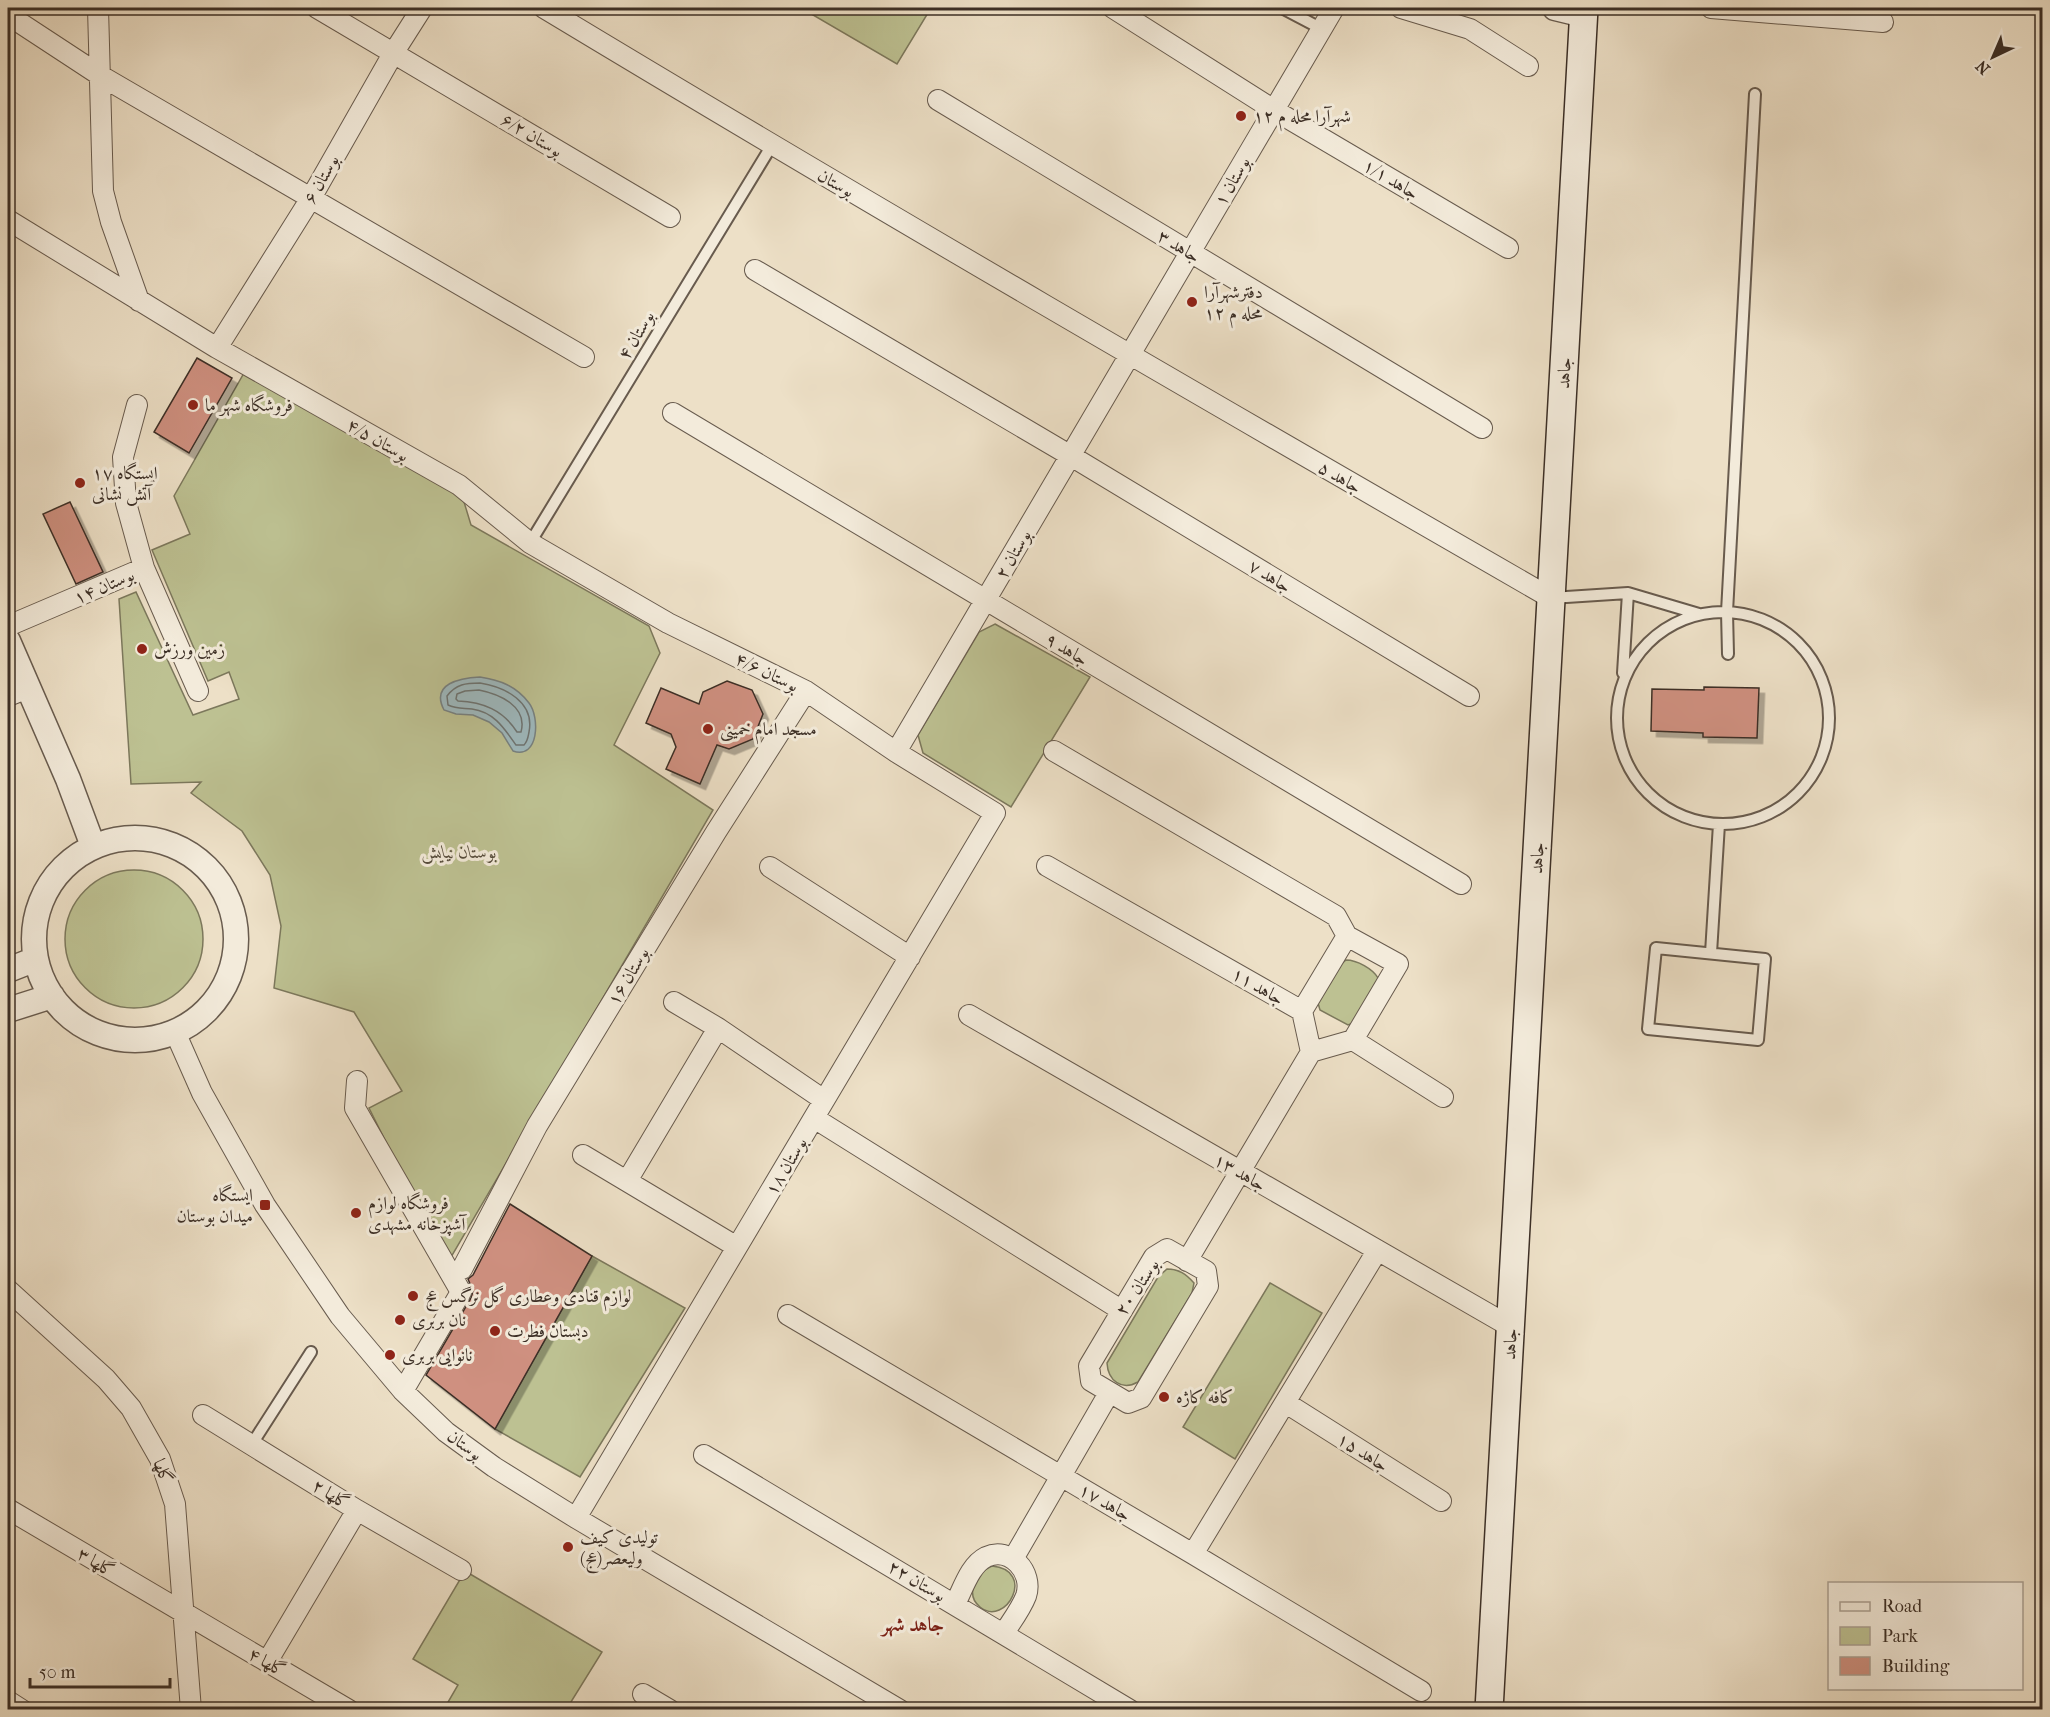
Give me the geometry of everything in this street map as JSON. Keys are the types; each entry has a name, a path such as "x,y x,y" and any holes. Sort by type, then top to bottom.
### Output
{"main road":[{"name":"جاهد","path":"1489,1710 1584,11"}],"street":[{"path":"98,8 103,190 111,222 139,301"},
{"name":"بوستان ۶/۲","path":"317,8 670,217"},
{"name":"بوستان ۶","path":"217,348 311,198 394,52 422,8"},
{"name":"بوستان","path":"544,8 1130,355"},
{"name":"جاهد ۱/۱","path":"1113,8 1274,110 1508,248"},
{"name":"بوستان ۱","path":"1130,355 1334,8"},
{"path":"1401,8 1470,29 1528,66"},
{"path":"1555,8 1584,11"},
{"path":"1711,8 1883,22"},
{"path":"8,15 101,76 584,357"},
{"name":"جاهد ۳","path":"938,100 1482,428"},
{"name":"بوستان ۴/۵","path":"8,220 217,348 459,486 530,543"},
{"name":"جاهد ۷","path":"755,270 1071,456 1469,696"},
{"name":"جاهد ۵","path":"1130,355 1551,598"},
{"name":"بوستان ۲","path":"896,752 1130,355"},
{"name":"بوستان ۱۴","path":"8,626 144,568 126,503 123,458 137,405"},
{"name":"جاهد ۹","path":"673,413 1461,884"},
{"name":"بوستان ۴/۶","path":"530,543 668,623 806,691 896,752 995,813"},
{"path":"144,568 198,691"},
{"path":"8,641 18,692 69,779 93,846"},
{"name":"بوستان ۱۶","path":"462,1269 537,1126 716,832 806,691"},
{"path":"1054,751 1336,916 1347,936 1398,964 1353,1040 1311,1052 1187,1261"},
{"name":"بوستان ۱۸","path":"576,1518 995,813"},
{"path":"154,838 191,854 219,881 235,918 235,958 220,995 193,1023 157,1038 116,1039 80,1024 52,996 36,959 35,918 50,882 77,854 93,846 114,839 154,838"},
{"name":"جاهد ۱۱","path":"1047,866 1302,1011 1311,1052"},
{"path":"770,867 910,957"},
{"path":"1302,1011 1347,936"},
{"path":"8,970 36,959"},
{"path":"8,1010 52,996"},
{"path":"674,1002 718,1028 824,1100"},
{"name":"جاهد ۱۳","path":"969,1015 1510,1327"},
{"path":"627,1181 718,1028"},
{"name":"بوستان","path":"175,1032 202,1093 265,1205 340,1316 403,1391 446,1432 494,1467 576,1518 900,1710"},
{"path":"1353,1040 1443,1097"},
{"path":"357,1081 356,1108 461,1292 403,1391"},
{"path":"814,1118 1121,1310"},
{"path":"583,1155 737,1247"},
{"name":"بوستان ۲۰","path":"1167,1249 1187,1261 1206,1271 1208,1286 1141,1398 1128,1403 1091,1381 1089,1365 1154,1257 1167,1249"},
{"path":"1193,1554 1377,1251"},
{"name":"گلها","path":"8,1290 106,1379 131,1408 160,1459 175,1504 191,1710"},
{"name":"جاهد ۱۷","path":"788,1315 1421,1691"},
{"path":"1013,1559 1109,1393"},
{"name":"جاهد ۱۵","path":"1286,1402 1441,1501"},
{"name":"گلها ۲","path":"203,1415 357,1510 460,1570"},
{"name":"بوستان ۲۲","path":"704,1455 1130,1710"},
{"name":"گلها ۳","path":"8,1509 185,1614"},
{"path":"267,1662 357,1510"},
{"path":"955,1604 974,1568 985,1558 998,1554 1013,1559 1024,1569 1027,1581 1026,1596 1004,1633"},
{"name":"گلها ۴","path":"185,1614 349,1710"},
{"path":"643,1694 670,1710"},
{"path":"8,1701 22,1710"}],"lane":[{"path":"1282,8 1322,28"},
{"path":"1728,654 1727,612 1755,94"},
{"name":"بوستان ۴","path":"530,543 772,145"},
{"path":"1622,682 1644,645 1679,620 1700,614 1727,612 1752,615 1775,626 1796,641 1812,661 1823,684 1828,709 1827,735 1821,759 1808,782 1790,800 1768,814 1744,822 1719,824 1694,820 1671,810 1651,796 1635,777 1623,755 1617,731 1617,706 1622,682 1628,593"},
{"path":"1551,598 1628,593 1700,614"},
{"path":"1711,953 1719,824"},
{"path":"1656,948 1711,953 1765,959 1758,1040 1648,1029 1656,948"},
{"path":"252,1444 311,1352"}],"green space":[{"path":"801,8 931,8 897,64"},
{"name":"بوستان نیایش","path":"244,373 461,492 471,525 649,626 660,653 614,745 713,810 447,1264 369,1108 402,1091 354,1012 274,988 281,926 270,875 242,831 191,793 201,782 131,784 119,599 136,592 193,715 239,699 229,672 208,681 152,550 190,534 174,496"},
{"path":"995,624 1090,677 1011,807 923,753 918,735 979,632"},
{"path":"134,870 161,875 173,881 183,890 192,900 198,912 203,939 198,966 192,978 183,988 173,997 161,1003 134,1008 107,1003 95,997 85,988 76,978 70,966 65,939 70,912 76,900 85,890 95,881 107,875"},
{"path":"1346,960 1364,966 1378,978 1353,1023 1348,1025 1320,1010 1318,1003 1340,965"},
{"path":"592,1256 685,1308 580,1477 495,1429"},
{"path":"1167,1269 1179,1271 1191,1280 1194,1283 1192,1293 1138,1382 1132,1385 1121,1385 1110,1375 1107,1363 1158,1277"},
{"path":"1270,1283 1322,1313 1235,1459 1183,1427"},
{"path":"992,1566 1005,1570 1013,1577 1015,1586 1013,1596 1007,1604 999,1610 990,1611 975,1602 973,1590 977,1578"},
{"path":"465,1571 602,1652 566,1710 444,1709 458,1685 413,1659"}],"water":[{"path":"480,677 507,685 519,692 533,709 535,736 528,749 522,752 513,751 502,733 489,722 473,715 456,714 444,710 441,694 444,688 457,681"}],"building":[{"name":"فروشگاه شهر ما","path":"197,358 232,378 189,453 154,432"},
{"path":"70,502 103,572 76,584 43,514"},
{"name":"مسجد امام خمینی","path":"727,681 752,690 763,714 753,739 729,749 717,745 700,784 666,769 676,747 671,734 646,723 661,688 699,704 703,692"},
{"path":"1704,687 1759,688 1757,738 1703,737 1703,733 1651,731 1652,689 1704,690"},
{"name":"دبستان فطرت","path":"510,1204 592,1256 495,1429 426,1375 471,1298 473,1291 468,1279 473,1275"}],"place":[{"name":"شهرآرا محله م ۱۲","path":"1241,116"},
{"name":"دفترشهرآرا محله م ۱۲","path":"1192,302"},
{"name":"فروشگاه شهر ما","path":"193,405"},
{"name":"ایستگاه ۱۷ آتش نشانی","path":"80,483"},
{"name":"زمین ورزش","path":"142,649"},
{"name":"مسجد امام خمینی","path":"708,729"},
{"name":"ایستگاه میدان بوستان","path":"265,1205"},
{"name":"فروشگاه لوازم آشپزخانه مشهدی","path":"356,1213"},
{"name":"لوازم قنادی وعطاری گل نرگس عج","path":"413,1296"},
{"name":"نان بربری","path":"400,1320"},
{"name":"دبستان فطرت","path":"495,1331"},
{"name":"نانوایی بربری","path":"390,1355"},
{"name":"کافه کاژه","path":"1164,1397"},
{"name":"تولیدی کیف ولیعصر(عج)","path":"568,1547"}],"district":[{"name":"جاهد شهر","path":"913,1624"}]}
